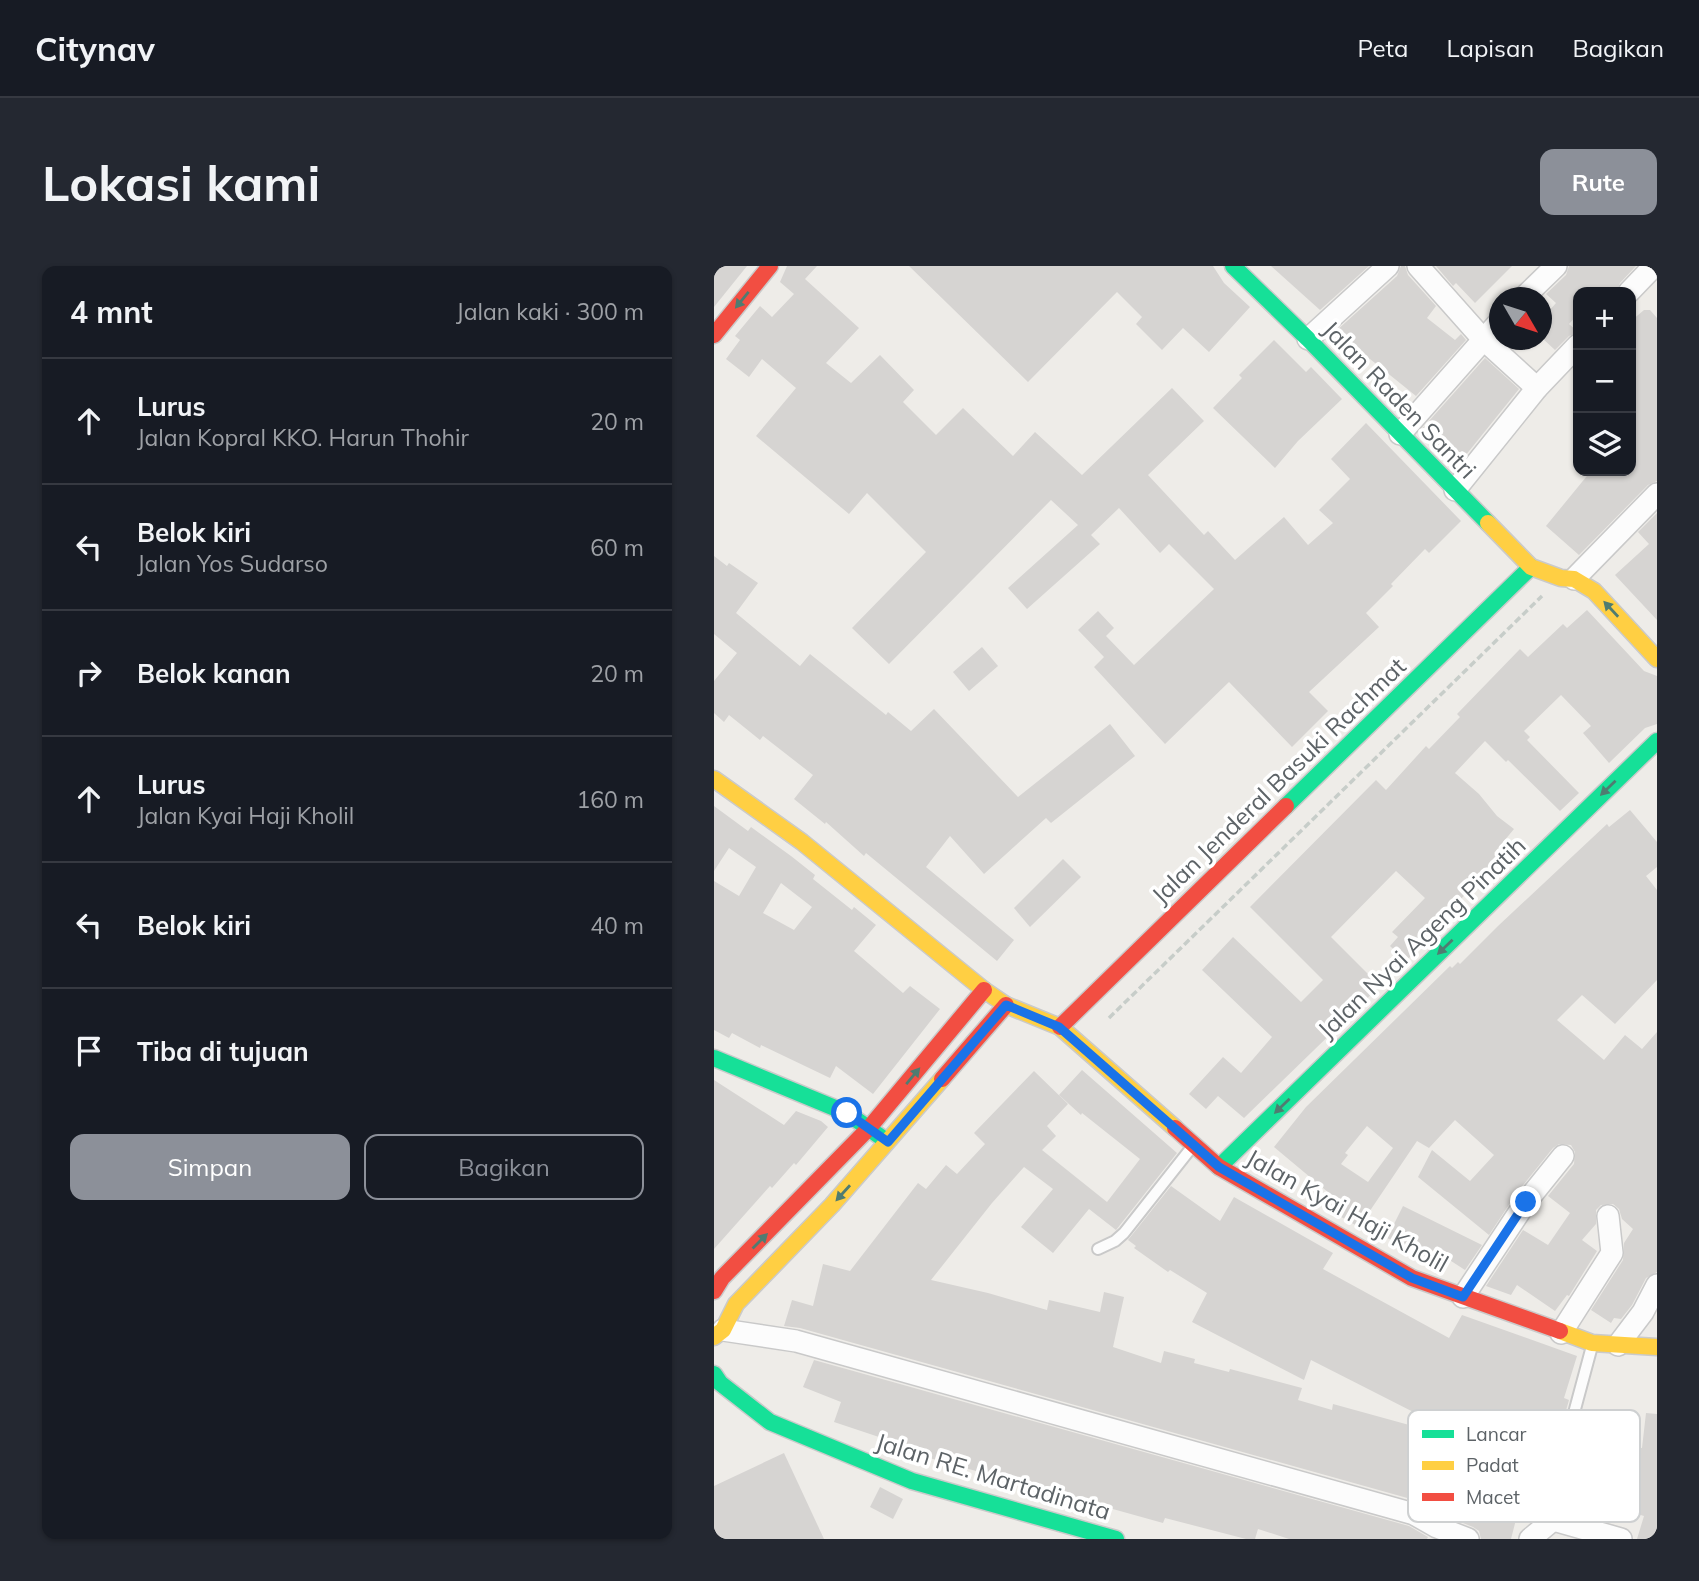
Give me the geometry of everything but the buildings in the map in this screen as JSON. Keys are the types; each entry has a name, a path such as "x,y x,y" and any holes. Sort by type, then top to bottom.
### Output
{"main road":[{"path":"714,335 771,266"},
{"name":"Jalan Raden Santri","path":"1237,267 1531,567"},
{"path":"1531,567 1568,578 1594,591 1657,659"},
{"name":"Jalan Jenderal Basuki Rachmat","path":"1059,1027 1531,567"},
{"name":"Jalan Nyai Ageng Pinatih","path":"1219,1167 1657,741"},
{"name":"Jalan Kyai Haji Kholil","path":"714,779 802,842 984,990 1006,1005 1059,1027 1219,1167 1412,1278 1592,1343 1657,1347"},
{"path":"714,1291 722,1278 869,1128 984,990"},
{"path":"719,1334 736,1304 832,1205 1006,1005"},
{"path":"714,1058 847,1113 888,1142"},
{"name":"Jalan RE. Martadinata","path":"714,1374 720,1383 770,1422 899,1475 1115,1539"}],"street":[{"path":"1308,339 1388,266"},
{"path":"1418,266 1482,338 1537,387"},
{"path":"1534,287 1556,266"},
{"path":"1634,287 1654,266"},
{"path":"1400,434 1489,331"},
{"path":"1455,491 1537,387 1573,350"},
{"path":"1568,578 1657,494"},
{"path":"1463,1297 1526,1202 1563,1156"},
{"path":"1561,1333 1612,1252 1608,1216"},
{"path":"1618,1345 1643,1312 1657,1285"},
{"path":"719,1334 796,1340 1408,1512"},
{"path":"1428,1522 1468,1539"},
{"path":"1530,1539 1551,1522"},
{"path":"1560,1522 1621,1539"}],"lane":[{"path":"1098,1249 1124,1233 1194,1145"},
{"path":"1575,1410 1592,1343"}],"path":[{"path":"1081,1045 1568,578"}],"traffic: fast":[{"path":"1233,266 1488,523"},
{"path":"1286,806 1531,567"},
{"path":"1219,1167 1657,741"},
{"path":"714,1058 847,1113 885,1140"},
{"path":"714,1374 720,1383 770,1422 912,1481 1116,1539"}],"traffic: slow":[{"path":"1488,523 1531,567 1561,578 1574,579 1594,591 1657,659"},
{"path":"714,779 802,842 984,990 1006,1005 1060,1027 1175,1128"},
{"path":"714,1337 723,1330 736,1304 832,1205 942,1079"},
{"path":"1560,1331 1592,1343 1657,1347"}],"traffic: jam":[{"path":"714,335 770,266"},
{"path":"1060,1027 1286,806"},
{"path":"714,1291 722,1278 869,1128 984,990"},
{"path":"942,1079 1006,1005"},
{"path":"1175,1128 1219,1167 1412,1278 1560,1331"}],"route":[{"path":"847,1113 888,1142 1006,1005 1059,1027 1219,1167 1412,1278 1437,1288 1463,1297 1526,1202"}]}
